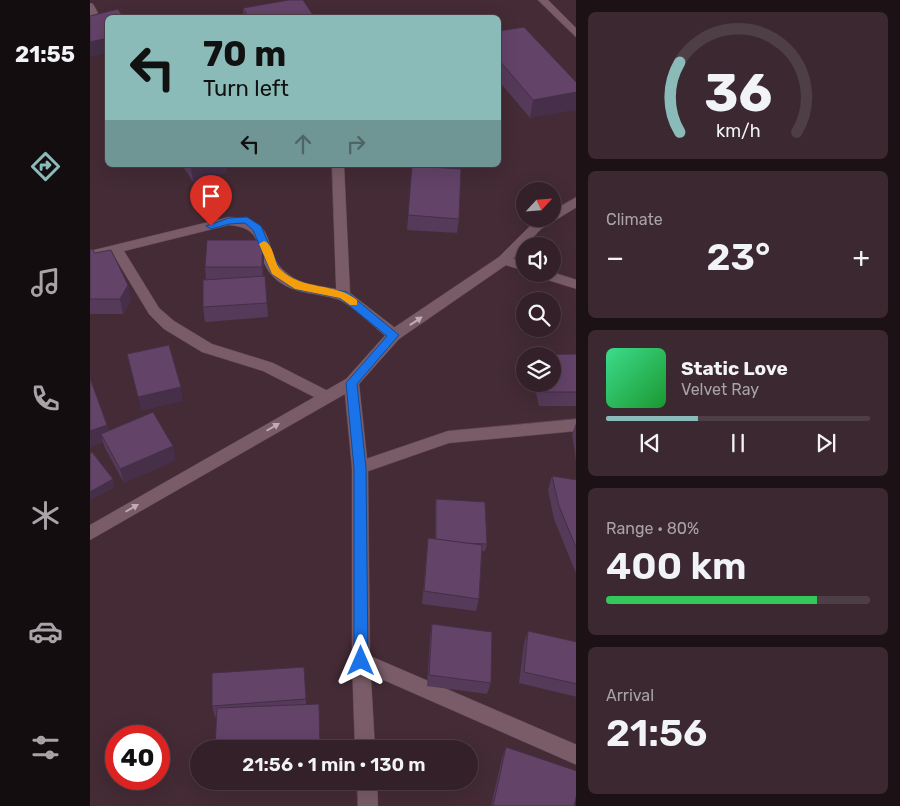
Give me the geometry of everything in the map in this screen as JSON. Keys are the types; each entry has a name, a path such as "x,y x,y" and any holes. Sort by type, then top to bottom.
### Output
{"street":[{"path":"543,0 576,35"},
{"path":"90,6 93,13 90,17"},
{"path":"338,167 343,295"},
{"path":"561,210 576,201"},
{"path":"90,256 229,221 247,220 257,228 276,272 298,286 343,295 394,335"},
{"path":"90,532 351,383 394,335 504,260 535,228"},
{"path":"117,250 154,312 169,325 207,348 268,367 327,397"},
{"path":"504,260 516,265"},
{"path":"561,280 576,285"},
{"path":"351,383 360,468 361,661 365,740"},
{"path":"360,468 448,437 576,425"},
{"path":"361,661 576,755"},
{"path":"367,790 368,806"}],"building":[{"path":"289,0 303,0 313,15 247,15 243,8"},
{"path":"118,9 122,15 105,15 105,39 90,42 90,16"},
{"path":"524,27 576,82 576,92 533,100 501,62 501,31"},
{"path":"412,167 461,169 459,219 408,215"},
{"path":"207,240 263,240 262,267 205,267"},
{"path":"90,249 95,253 111,250 128,285 120,299 90,299"},
{"path":"265,276 267,303 203,307 203,280"},
{"path":"169,345 181,387 138,397 127,354"},
{"path":"561,354 576,354 576,392 561,392"},
{"path":"90,378 107,425 90,431"},
{"path":"153,412 173,446 120,469 101,434"},
{"path":"92,452 113,479 90,492 90,454"},
{"path":"552,476 576,480 576,548 559,506"},
{"path":"436,499 485,502 487,544 436,539"},
{"path":"428,538 482,545 479,599 424,591"},
{"path":"432,624 492,632 491,683 429,675"},
{"path":"528,631 576,642 576,684 524,672"},
{"path":"304,667 306,699 212,706 212,673"},
{"path":"319,704 320,740 215,740 217,708"},
{"path":"506,747 576,771 576,797 574,806 493,806"}],"slow traffic":[{"path":"264,244 276,272 298,286 343,295 353,303"}],"route":[{"path":"211,226 229,221 247,220 257,228 276,272 298,286 343,295 394,335 351,383 360,468 361,661"}]}
